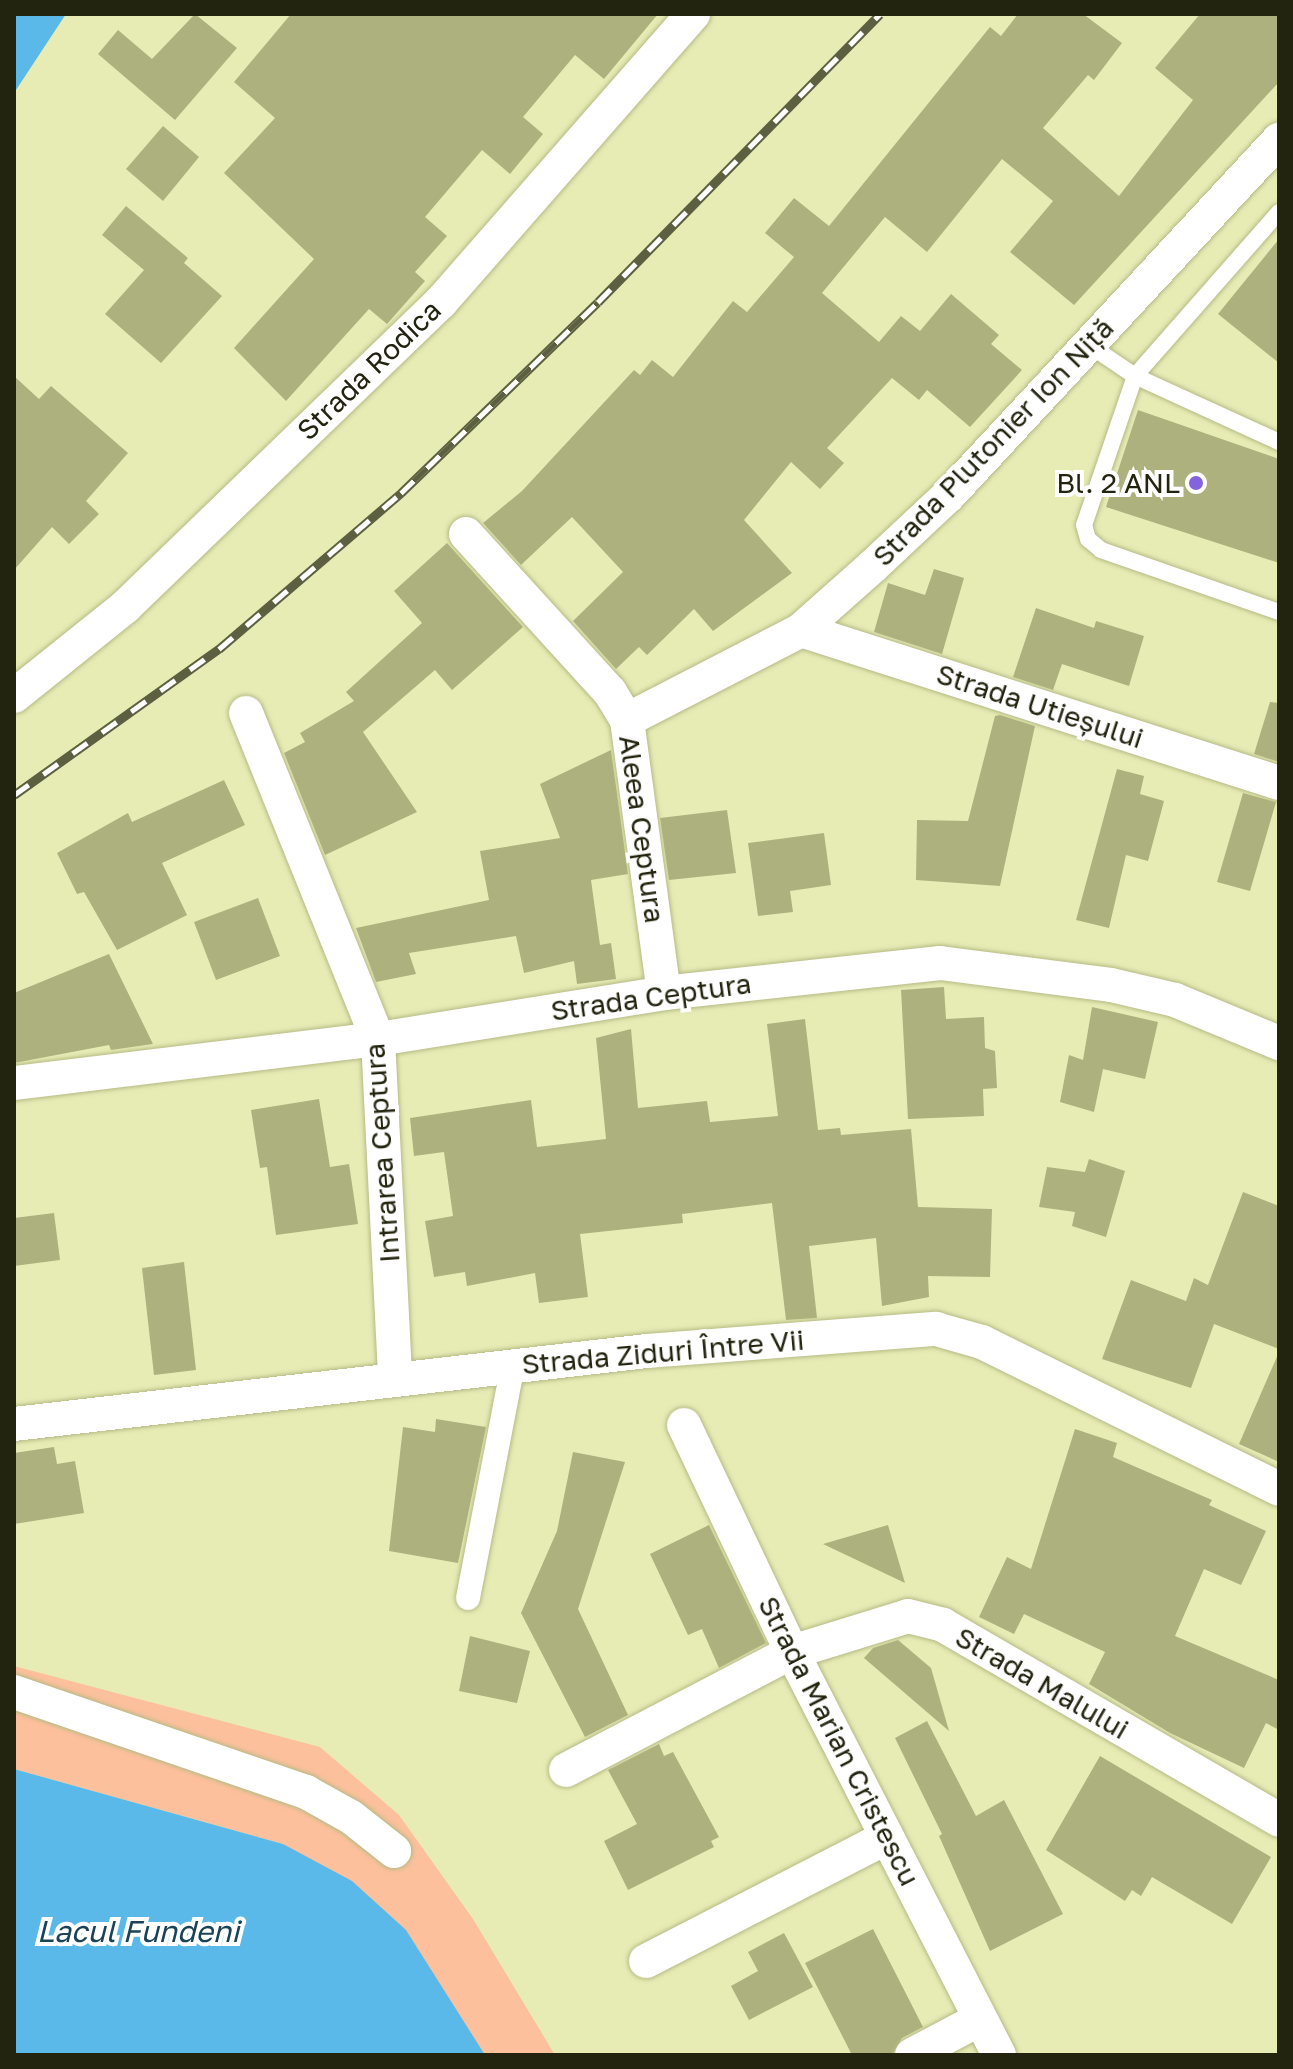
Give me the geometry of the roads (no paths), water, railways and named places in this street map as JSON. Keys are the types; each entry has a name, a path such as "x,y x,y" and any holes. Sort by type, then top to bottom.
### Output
{"street":[{"name":"Strada Rodica","path":"14,696 125,607 441,302 693,14"},
{"name":"Strada Plutonier Ion Niță","path":"627,720 801,630 949,495 1279,140"},
{"name":"Aleea Ceptura","path":"466,534 610,692 627,720 664,993"},
{"name":"Strada Utieșului","path":"801,630 1279,783"},
{"name":"Intrarea Ceptura","path":"246,713 378,1039 395,1377"},
{"name":"Strada Ceptura","path":"14,1083 378,1039 664,993 891,966 997,967 1175,1000 1279,1043"},
{"name":"Strada Ziduri Între Vii","path":"14,1424 395,1377 936,1329 982,1342 1279,1489"},
{"path":"468,1598 513,1365"},
{"name":"Strada Marian Cristescu","path":"684,1425 792,1652 999,2055"},
{"name":"Strada Malului","path":"566,1770 792,1652 892,1617 925,1619 1279,1820"},
{"path":"14,1692 306,1792 351,1817 394,1851"},
{"path":"646,1961 887,1837"},
{"path":"912,2055 980,2019"}],"lane":[{"path":"1279,212 1135,376 1084,525 1088,539 1101,550 1279,612"},
{"path":"1089,345 1135,376 1279,442"}],"water":[{"path":"14,14 66,14 14,93"},
{"name":"Lacul Fundeni","path":"14,1769 283,1844 352,1881 406,1930 485,2055 14,2055"}],"railway":[{"path":"14,795 219,649 401,493 598,302 880,14"}],"place":[{"name":"Bl. 2 ANL","path":"1196,483"}]}
